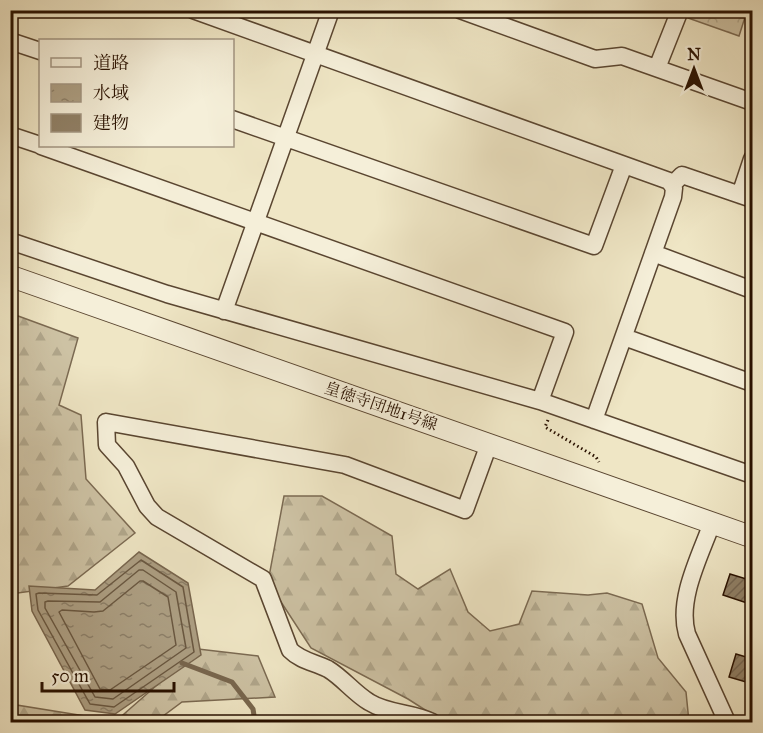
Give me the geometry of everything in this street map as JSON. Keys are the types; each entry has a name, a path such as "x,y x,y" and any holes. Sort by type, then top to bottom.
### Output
{"street":[{"path":"193,10 669,181 674,188 673,197 594,420"},
{"path":"224,311 331,10"},
{"path":"460,10 595,59 622,56 753,102"},
{"path":"657,68 680,10"},
{"path":"10,40 39,51"},
{"path":"234,120 594,246 624,165"},
{"path":"10,135 39,144"},
{"path":"47,147 565,332 540,401"},
{"path":"672,185 682,175 746,197 753,159"},
{"path":"10,242 167,294 540,401 753,475"},
{"path":"653,253 753,290"},
{"name":"皇徳寺団地1号線","path":"10,276 753,537"},
{"path":"624,337 753,383"},
{"path":"432,723 370,702 328,670 297,657 290,650 263,579 157,517 147,506 126,466 107,445 106,422 345,465 465,510 489,444"},
{"path":"712,523 683,609 687,634 726,723"}],"path":[{"path":"746,10 753,22"},
{"path":"549,418 545,427 596,457 599,462"}],"green space":[{"path":"689,10 747,11 739,36 688,18"},
{"path":"10,313 78,338 59,405 81,415 86,479 135,533 68,586 11,594"},
{"path":"284,496 322,496 392,536 396,574 418,589 450,569 468,612 490,631 519,624 532,591 588,595 607,593 642,604 658,658 686,692 689,722 444,722 408,699 311,648 268,582"},
{"path":"198,649 258,656 275,697 182,702 155,722 11,722 10,704 116,721"}],"water":[{"path":"139,552 188,583 201,655 115,714 85,710 32,611 29,586 95,590"}],"building":[{"path":"730,574 753,581 753,605 723,595"},
{"path":"736,654 753,659 753,684 729,677"}],"waterway":[{"path":"182,663 232,682 253,709 255,722"}]}
